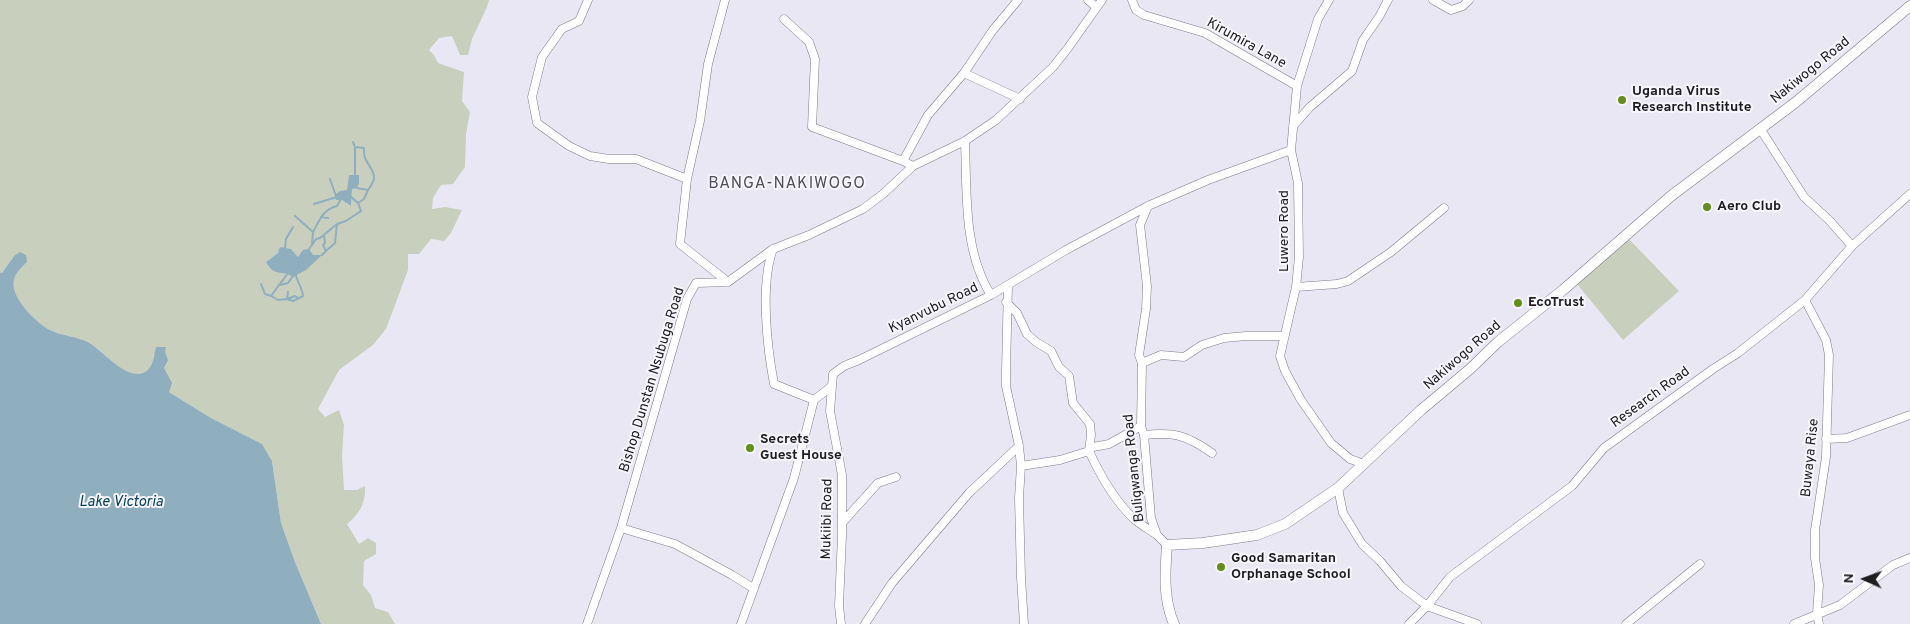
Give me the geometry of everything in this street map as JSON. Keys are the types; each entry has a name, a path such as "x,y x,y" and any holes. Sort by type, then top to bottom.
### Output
{"street":[{"path":"588,0 579,21 562,29 542,57 532,97 537,123 569,146 590,156 609,159 636,159 687,179"},
{"path":"725,0 708,64 700,121 687,179 680,244 728,282 773,249 809,235 863,209 883,194 913,166 965,140 996,120 1053,67 1068,48 1099,3 1088,0"},
{"path":"903,161 928,115 964,73 993,30 1018,0"},
{"name":"Kirumira Lane","path":"1132,0 1136,10 1144,16 1205,33 1297,86"},
{"name":"Luwero Road","path":"1329,0 1318,20 1297,86 1291,150 1298,183 1300,216 1299,257 1296,287 1280,356 1285,371 1301,400 1332,443 1350,458 1364,464"},
{"path":"1293,126 1310,107 1352,71 1363,40 1380,17 1388,0"},
{"path":"1433,0 1451,10 1463,6 1469,0"},
{"name":"Nakiwogo Road","path":"1167,545 1202,543 1257,535 1285,524 1338,488 1421,410 1470,369 1498,342 1563,290 1670,196 1761,130 1910,6"},
{"path":"784,19 809,42 816,59 812,127 913,166"},
{"path":"964,73 1020,99"},
{"path":"1761,130 1804,197 1829,220 1852,246"},
{"path":"965,140 970,225 974,256 980,276 990,295"},
{"name":"Kyanvubu Road","path":"814,400 832,386 833,374 844,366 990,295 1066,250 1148,206 1208,180 1291,150"},
{"name":"Research Road","path":"1409,624 1427,606 1450,577 1572,486 1604,448 1738,353 1805,300 1852,246 1910,194"},
{"name":"Buligwanga Road","path":"1148,206 1140,225 1147,286 1146,309 1139,355 1142,362 1141,426 1144,435 1151,518 1157,535 1167,545"},
{"path":"1296,287 1336,284 1348,281 1391,252 1444,208"},
{"path":"741,624 794,478 814,400 774,384 771,368 766,286 768,260 773,249"},
{"name":"Bishop Dunstan Nsubuga Road","path":"587,624 621,528 691,291 696,283 728,282"},
{"path":"1008,285 1006,302 1006,386 1019,446 1021,466 1019,498 1024,624"},
{"name":"Buwaya Rise","path":"1805,300 1826,340 1830,356 1825,465 1815,530 1815,558 1819,585 1817,613 1819,624"},
{"path":"1006,302 1016,313 1027,334 1036,342 1049,349 1059,367 1069,376 1073,403 1090,424 1089,451 1100,475 1129,514 1157,535"},
{"path":"1142,362 1162,355 1184,357 1202,345 1224,338 1284,336"},
{"name":"Mukiibi Road","path":"832,386 830,411 842,475 840,624"},
{"path":"1826,439 1854,436 1910,415"},
{"path":"1021,466 1060,460 1089,451 1094,447 1109,444 1141,426"},
{"path":"1144,435 1163,433 1181,436 1192,440 1212,453"},
{"path":"866,624 892,582 963,499 1019,446"},
{"path":"842,523 878,483 896,477"},
{"path":"1338,488 1343,514 1362,544 1380,561 1401,586 1427,606 1477,624"},
{"path":"621,528 675,544 753,588"},
{"path":"1167,545 1165,588 1168,611 1174,624"},
{"path":"1794,624 1840,605 1893,566 1910,558"},
{"path":"1626,624 1700,564"}],"green space":[{"path":"0,0 489,0 472,39 468,55 460,55 452,36 439,38 429,50 438,63 464,72 462,101 470,112 466,134 465,167 453,184 441,185 433,198 432,209 445,207 462,210 451,233 444,241 431,239 419,254 408,254 408,270 386,329 373,345 339,370 318,409 325,417 339,410 344,425 342,456 344,490 357,490 365,486 361,507 347,524 359,544 368,538 376,543 376,554 364,561 363,585 371,595 375,608 388,612 395,624 321,624 281,523 272,461 262,444 211,418 169,392 167,374 154,354 152,364 146,372 143,374 131,373 118,366 88,342 48,329 30,314 16,294 14,280 19,270 27,262 14,256 2,273 0,272","holes":["359,183 352,188 351,206 342,200 347,190","281,247 290,249 298,257 321,255 306,268 295,273 266,262 278,253"]},
{"path":"1627,237 1679,291 1623,340 1577,284"}],"water":[{"path":"349,175 359,175 357,188 352,189 351,206 342,200 336,200 335,195 340,191 347,190"},
{"path":"281,247 291,249 298,257 303,250 309,249 313,255 322,255 306,270 293,277 272,270 266,262 278,253"},
{"name":"Lake Victoria","path":"20,252 26,255 27,262 15,277 14,287 16,294 30,314 48,329 88,342 121,368 136,374 143,373 149,369 156,347 166,347 165,352 168,360 164,368 172,383 169,392 211,418 262,444 272,461 281,523 321,624 0,624 0,272 2,273 14,256"}],"waterway":[{"path":"353,142 355,147 355,174"},
{"path":"355,147 364,148 365,157 374,175 368,190 357,188"},
{"path":"330,179 336,196"},
{"path":"358,203 364,199 368,190"},
{"path":"314,204 337,197"},
{"path":"312,245 316,239 320,238 337,224 346,221 361,211 358,203 351,197"},
{"path":"313,232 325,213 337,206 341,199"},
{"path":"295,216 313,232 312,245 309,249"},
{"path":"321,217 328,218"},
{"path":"326,251 335,243 337,224"},
{"path":"285,248 286,239 293,227"},
{"path":"322,255 326,251 323,245 325,243 324,236"},
{"path":"271,296 278,300 287,299 293,301 303,296 295,272"},
{"path":"261,284 265,294 271,296 288,273"},
{"path":"280,285 288,283 293,276"},
{"path":"288,292 287,299 295,296 298,298"}],"place":[{"name":"Uganda Virus Research Institute","path":"1622,100"},
{"name":"Aero Club","path":"1707,207"},
{"name":"EcoTrust","path":"1518,303"},
{"name":"Secrets Guest House","path":"750,448"},
{"name":"Good Samaritan Orphanage School","path":"1221,567"}],"district":[{"name":"BANGA-NAKIWOGO","path":"787,185"}]}
